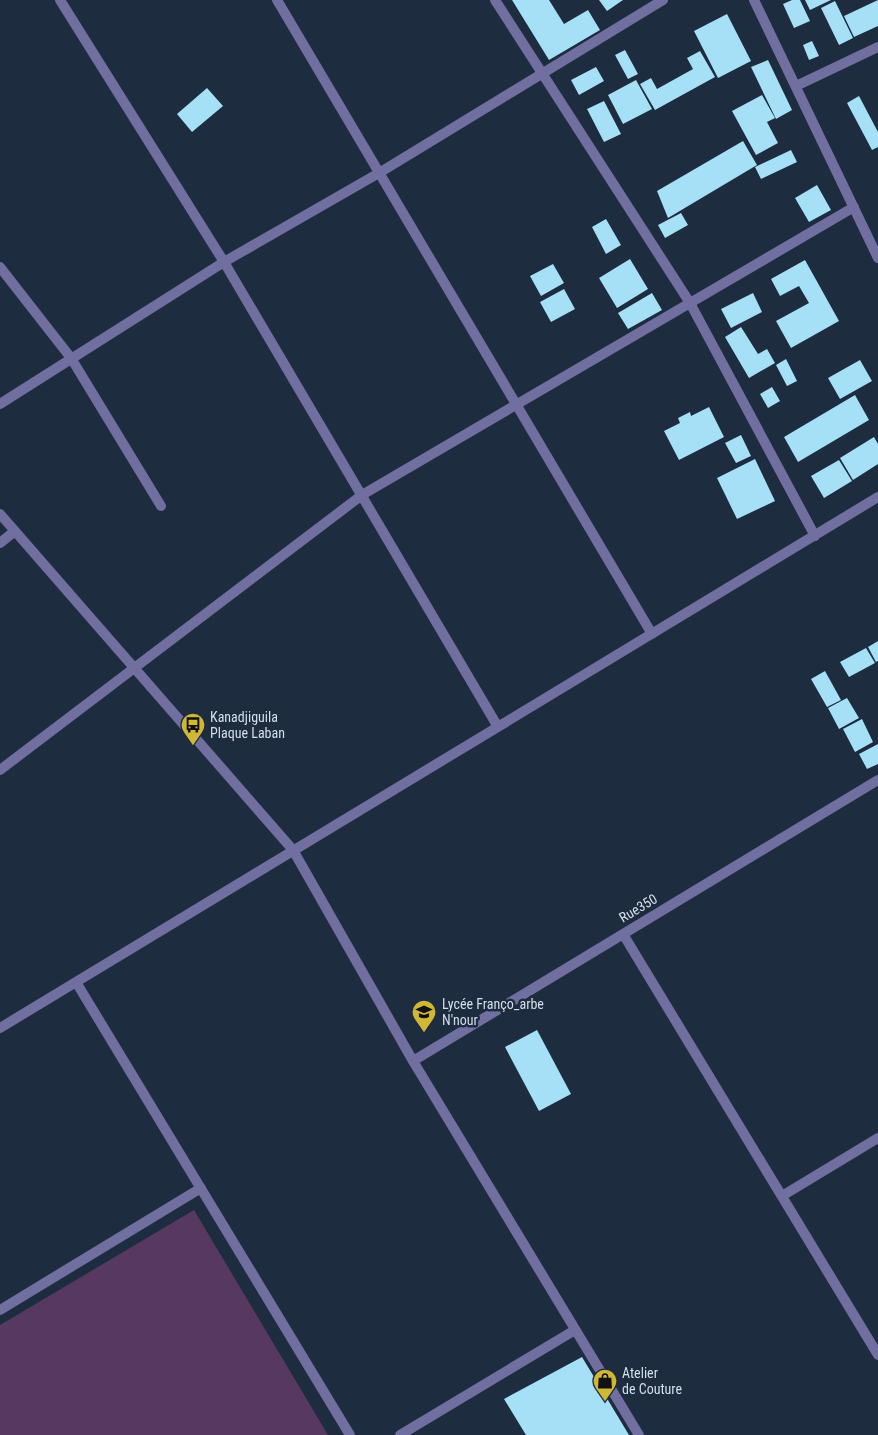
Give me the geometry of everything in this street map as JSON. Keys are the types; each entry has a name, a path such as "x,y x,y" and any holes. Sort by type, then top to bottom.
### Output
{"street":[{"path":"60,0 224,262 498,727"},
{"path":"278,0 652,634"},
{"path":"495,0 690,303 815,536"},
{"path":"0,404 224,262 379,173 663,0"},
{"path":"754,0 878,258"},
{"path":"796,86 878,47"},
{"path":"0,770 362,495 854,207"},
{"path":"0,267 71,358 161,506"},
{"path":"0,1028 878,497"},
{"path":"0,514 293,850 413,1061 639,1435"},
{"path":"0,543 15,531"},
{"name":"Rue350","path":"413,1061 878,780"},
{"path":"623,934 878,1355"},
{"path":"76,982 350,1435"},
{"path":"782,1196 878,1138"},
{"path":"0,1310 201,1188"},
{"path":"400,1435 575,1330"}],"shaded area":[{"path":"194,1210 328,1435 0,1435 0,1325"}],"building":[{"path":"512,0 549,0 564,24 588,10 600,30 549,60"},
{"path":"599,0 623,0 607,11"},
{"path":"792,0 800,0 810,21 794,28 783,4"},
{"path":"805,0 831,0 810,10"},
{"path":"878,0 878,26 854,37 844,16"},
{"path":"835,1 853,38 839,45 821,8"},
{"path":"727,14 751,61 718,78 694,31"},
{"path":"812,41 819,56 809,60 803,45"},
{"path":"625,50 638,74 628,79 615,55"},
{"path":"700,51 715,77 655,110 640,84 651,78 657,89 693,69 687,58"},
{"path":"768,60 792,110 776,119 751,67"},
{"path":"596,67 604,81 579,95 571,80"},
{"path":"636,80 652,109 623,124 608,95"},
{"path":"207,88 223,106 192,132 177,114"},
{"path":"762,95 775,118 767,122 778,143 756,155 732,111"},
{"path":"859,96 878,132 878,147 872,150 847,103"},
{"path":"604,101 621,134 604,142 587,109"},
{"path":"743,141 757,165 668,218 657,191"},
{"path":"791,150 797,162 761,179 755,167"},
{"path":"817,185 831,210 809,222 795,198"},
{"path":"681,213 688,225 665,238 658,225"},
{"path":"606,219 621,245 606,254 592,227"},
{"path":"630,259 648,289 617,308 599,278"},
{"path":"805,260 839,321 791,348 776,321 809,303 799,286 780,296 771,279"},
{"path":"553,264 564,283 541,296 530,276"},
{"path":"564,289 575,309 551,322 540,302"},
{"path":"652,293 662,310 628,329 618,313"},
{"path":"753,293 762,312 731,328 721,309"},
{"path":"741,327 758,354 767,349 775,363 749,378 725,337"},
{"path":"786,359 797,381 787,386 776,365"},
{"path":"860,360 872,381 840,399 828,378"},
{"path":"772,387 780,401 768,408 760,394"},
{"path":"855,395 869,420 798,462 784,437"},
{"path":"709,407 724,437 679,460 664,431 680,423 678,418 690,412 691,416"},
{"path":"741,435 751,456 736,463 725,443"},
{"path":"874,437 878,444 878,464 853,480 840,458"},
{"path":"755,459 775,501 737,519 717,478"},
{"path":"839,460 852,481 824,498 811,476"},
{"path":"878,641 878,661 876,662 868,647"},
{"path":"866,648 875,663 849,677 840,662"},
{"path":"825,671 841,700 827,707 811,679"},
{"path":"847,698 859,718 839,729 828,708"},
{"path":"862,719 873,742 855,752 843,729"},
{"path":"878,744 878,764 867,769 859,754"},
{"path":"537,1030 571,1094 539,1111 505,1047"},
{"path":"582,1357 629,1435 526,1435 504,1399"}],"place":[{"name":"Kanadjiguila Plaque Laban","path":"193,746"},
{"name":"Lycée Franço_arbe N'nour","path":"424,1033"},
{"name":"Atelier de Couture","path":"605,1402"}]}
